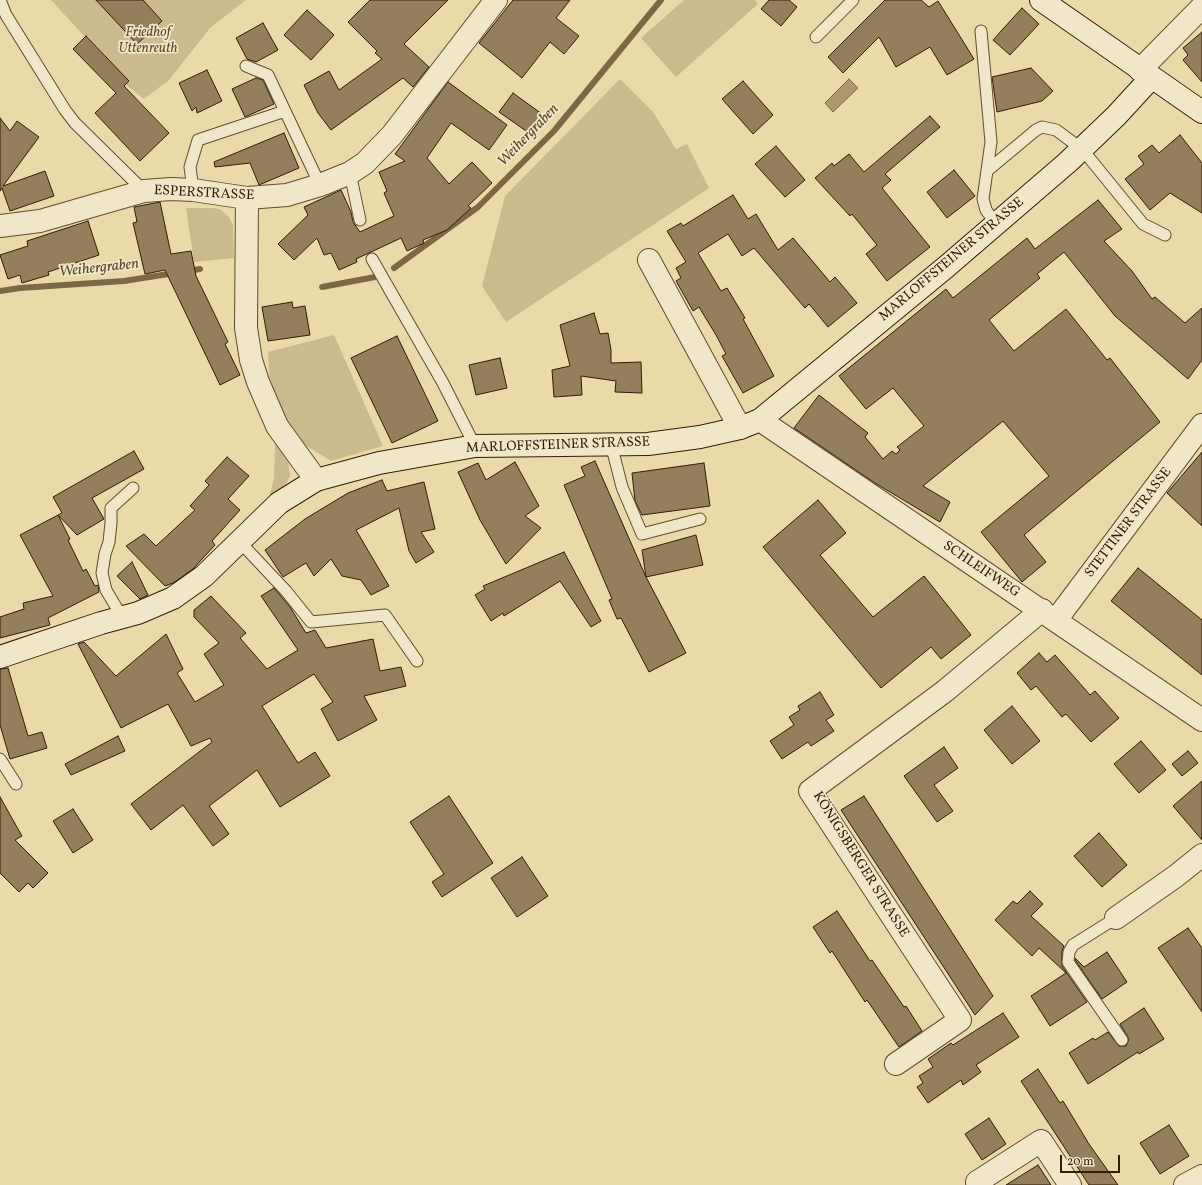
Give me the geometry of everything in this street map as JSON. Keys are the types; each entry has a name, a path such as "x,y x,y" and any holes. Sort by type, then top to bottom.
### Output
{"street":[{"name":"ESPERSTRASSE","path":"0,226 40,221 144,191 171,189 193,190 246,198 287,195 320,185 350,173 365,163 392,135 496,0"},
{"path":"1041,0 1202,112"},
{"name":"MARLOFFSTEINER STRASSE","path":"0,657 152,608 187,590 279,503 316,480 379,463 475,446 648,444 700,437 740,428 760,420 996,224 1082,149 1120,112 1146,74 1202,7"},
{"path":"246,198 246,328 251,360 258,382 277,426 316,480"},
{"path":"649,260 740,428"},
{"name":"SCHLEIFWEG","path":"760,420 1202,720"},
{"name":"STETTINER STRASSE","path":"1049,615 1202,425"},
{"name":"KÖNIGSBERGER STRASSE","path":"896,1064 960,1020 810,791 1049,615"},
{"path":"1116,918 1176,876 1202,855"},
{"path":"977,1182 1041,1141 1070,1185"},
{"path":"1185,1185 1202,1176"}],"lane":[{"path":"0,0 6,15 64,110 75,123 144,191"},
{"path":"816,37 853,0"},
{"path":"981,31 991,142 983,199 986,210 996,224"},
{"path":"246,66 268,75 320,185"},
{"path":"193,190 190,168 198,140 285,110"},
{"path":"988,170 1042,127 1056,130 1082,149 1143,224 1165,235"},
{"path":"350,173 360,220"},
{"path":"372,259 443,383 475,446"},
{"path":"611,444 622,487 642,534 700,519"},
{"path":"122,617 106,590 102,573 104,554 109,542 111,523 110,508 133,488"},
{"path":"239,541 286,591 311,622 385,615 417,661"},
{"path":"0,759 16,784"},
{"path":"1116,918 1073,945 1068,952 1068,962 1122,1040"}],"green space":[{"name":"Friedhof Uttenreuth","path":"51,0 246,0 210,28 169,80 144,99 125,84 129,81"},
{"path":"684,0 755,0 758,4 676,77 641,38"},
{"path":"620,79 653,112 676,149 687,144 709,188 506,322 482,286 505,196"},
{"path":"186,208 220,209 229,217 233,225 234,258 194,262"},
{"path":"334,335 383,446 331,461 305,445 287,426 270,391 268,352"},
{"path":"275,443 288,460 290,476 283,490 268,502 274,478"}],"shaded area":[{"path":"849,79 858,88 833,112 825,103"}],"building":[{"path":"96,0 143,0 162,21 137,44"},
{"path":"370,0 448,0 404,44 429,67 413,87 403,78 331,130 318,113 304,85 329,71 339,90 382,59 375,53 377,51 348,22"},
{"path":"513,0 570,0 556,18 579,36 564,54 550,42 522,78 479,43"},
{"path":"769,0 789,0 797,7 781,26 761,9"},
{"path":"885,0 921,0 929,7 938,1 974,59 947,75 930,47 896,67 879,37 843,73 828,57"},
{"path":"1022,8 1039,24 1010,55 993,40"},
{"path":"307,10 334,35 311,60 284,35"},
{"path":"263,23 278,50 256,62 247,59 236,38"},
{"path":"1202,32 1202,82 1183,60 1188,55 1183,48"},
{"path":"86,36 129,81 124,86 169,133 140,161 95,113 116,93 73,49"},
{"path":"1031,68 1053,91 1042,101 997,112 992,77"},
{"path":"207,70 222,101 197,113 196,107 192,111 179,83"},
{"path":"256,78 263,80 274,104 245,117 232,89"},
{"path":"743,81 773,115 753,134 722,99"},
{"path":"448,82 507,125 489,150 451,123 427,158 449,184 472,162 492,183 468,206 471,208 447,230 423,240 424,243 407,251 401,238 356,259 357,262 339,270 331,253 324,255 317,238 294,260 278,244 308,215 304,207 341,190 351,212 353,222 360,232 394,216 384,193 387,191 379,172 405,161 395,154"},
{"path":"513,93 542,114 529,133 499,112"},
{"path":"930,116 940,127 885,174 891,180 882,188 930,247 887,281 866,254 877,245 852,214 850,216 815,178 832,163 834,166 849,154 864,172"},
{"path":"0,118 10,131 17,121 39,137 3,186 45,171 54,196 10,211 2,188 0,191"},
{"path":"284,133 299,168 259,185 250,163 215,167 214,162"},
{"path":"1180,135 1202,163 1202,213 1170,193 1150,210 1125,179 1144,164 1138,156 1152,145 1159,153"},
{"path":"776,146 805,180 785,197 755,164"},
{"path":"954,170 975,196 947,218 927,192"},
{"path":"733,195 748,219 756,214 778,250 793,238 830,282 835,277 857,303 828,327 809,304 805,308 754,248 742,256 728,234 698,253 721,291 727,288 745,318 743,319 774,376 743,393 722,356 726,354 716,335 699,307 693,311 676,281 681,278 676,268 686,262 667,231 681,223 683,226"},
{"path":"1098,200 1122,229 1104,241 1132,271 1152,299 1155,297 1185,323 1202,308 1202,360 1188,379 1115,316 1064,252 1037,274 1040,278 989,320 1014,351 1066,309 1107,360 1110,358 1160,422 1024,535 1046,562 1022,582 981,532 1049,476 1003,421 923,486 950,502 940,522 875,483 794,428 819,395 868,433 865,437 883,459 892,451 896,454 900,450 897,447 924,426 893,388 866,409 839,376 946,289 953,298 1027,238 1035,249"},
{"path":"160,202 171,254 191,251 196,276 228,342 225,344 240,375 220,385 165,270 145,274 133,223 137,222 134,207"},
{"path":"88,221 99,255 48,272 49,275 22,283 20,275 8,279 0,255 28,246 27,241"},
{"path":"292,302 293,308 305,306 310,335 268,341 262,307"},
{"path":"594,313 600,334 608,333 611,350 611,363 641,362 642,393 615,392 616,381 581,376 582,395 554,397 552,370 570,366 560,325"},
{"path":"397,336 438,421 392,443 351,358"},
{"path":"500,358 507,388 476,395 469,365"},
{"path":"134,451 144,469 92,498 104,519 77,535 58,515 62,513 53,497"},
{"path":"1202,452 1202,526 1167,493"},
{"path":"227,457 249,476 228,499 240,510 212,541 215,545 193,569 173,583 165,586 126,546 144,534 156,546 195,510 190,506 209,485 205,481"},
{"path":"595,461 646,577 686,653 649,672 621,618 617,619 609,600 612,599 564,485 585,476 581,467"},
{"path":"515,462 539,506 525,516 541,528 506,564 480,520 458,472 478,463 486,480"},
{"path":"704,463 710,506 642,515 635,501 632,473"},
{"path":"382,480 387,491 424,482 435,529 421,532 434,552 416,563 409,551 399,508 356,530 389,586 371,595 361,580 342,576 331,559 314,576 306,563 283,577 265,550 305,519 348,493"},
{"path":"818,500 846,533 820,555 873,617 924,576 971,635 941,659 931,647 881,688 763,547"},
{"path":"58,515 83,571 86,569 95,586 98,585 99,592 48,618 50,625 0,638 0,617 24,609 23,603 53,596 20,535"},
{"path":"696,535 703,565 646,577 642,550"},
{"path":"564,552 601,621 591,627 560,581 504,616 503,613 491,621 475,595 485,589 483,586"},
{"path":"132,562 148,595 140,599 117,576"},
{"path":"1138,568 1202,620 1202,675 1111,601"},
{"path":"274,588 290,607 306,633 315,630 326,648 373,639 380,671 401,667 406,686 364,696 377,720 338,741 321,709 333,702 314,674 262,706 298,763 315,752 330,776 280,807 257,770 209,806 229,834 213,846 183,805 151,830 131,804 212,742 210,738 191,746 168,704 121,728 78,644 84,642 116,676 166,634 183,669 177,673 195,702 224,685 204,654 219,643 194,617 194,610 211,596 246,633 240,638 267,669 298,650 261,596"},
{"path":"1039,653 1047,662 1055,655 1090,695 1095,691 1119,718 1091,742 1066,714 1062,717 1036,686 1031,690 1017,673"},
{"path":"8,668 28,736 42,732 47,748 10,759 0,725 0,669"},
{"path":"820,692 834,715 826,720 834,731 811,746 808,742 782,759 770,741 794,725 789,717 800,710 798,706"},
{"path":"1012,706 1040,741 1012,764 984,730"},
{"path":"118,736 125,751 71,775 65,764"},
{"path":"1141,741 1166,770 1139,793 1114,764"},
{"path":"944,747 958,768 934,785 953,811 937,822 904,776"},
{"path":"1188,751 1198,763 1182,776 1172,764"},
{"path":"1202,781 1202,840 1173,806"},
{"path":"449,796 493,863 442,897 432,882 444,874 410,822"},
{"path":"864,796 993,996 975,1015 841,810"},
{"path":"0,797 22,836 15,840 48,873 33,888 28,883 19,892 0,873"},
{"path":"73,809 93,840 73,853 53,821"},
{"path":"1099,833 1127,865 1102,887 1074,856"},
{"path":"522,857 548,896 517,917 491,878"},
{"path":"1030,891 1043,904 1031,916 1064,946 1062,951 1062,966 1087,1002 1050,1026 1031,996 1066,973 1039,948 1032,956 995,920 1013,901 1017,904"},
{"path":"837,911 870,961 872,960 904,1007 906,1006 922,1031 899,1047 867,1000 865,1002 832,951 830,953 813,927"},
{"path":"1188,928 1202,948 1202,1012 1158,948"},
{"path":"1107,952 1127,982 1102,999 1075,958 1084,967"},
{"path":"1144,1008 1164,1039 1139,1054 1138,1052 1088,1084 1069,1053 1093,1038 1095,1040 1108,1032 1119,1046 1126,1046 1129,1039 1120,1024"},
{"path":"1003,1013 1019,1037 976,1065 981,1072 963,1085 961,1080 928,1103 917,1087 923,1083 919,1076 933,1067 928,1059 951,1043 953,1045"},
{"path":"1038,1069 1060,1103 1063,1101 1089,1144 1118,1185 1089,1185 1021,1081"},
{"path":"989,1118 1006,1144 982,1160 965,1134"},
{"path":"1169,1125 1189,1156 1160,1174 1140,1143"},
{"path":"1038,1165 1051,1185 1006,1185"}],"waterway":[{"name":"Weihergraben","path":"394,268 478,207 554,131 661,0"},
{"name":"Weihergraben","path":"188,271 200,269"},
{"name":"Weihergraben","path":"0,291 20,288 124,281 175,273"},
{"path":"322,287 375,277"}]}
